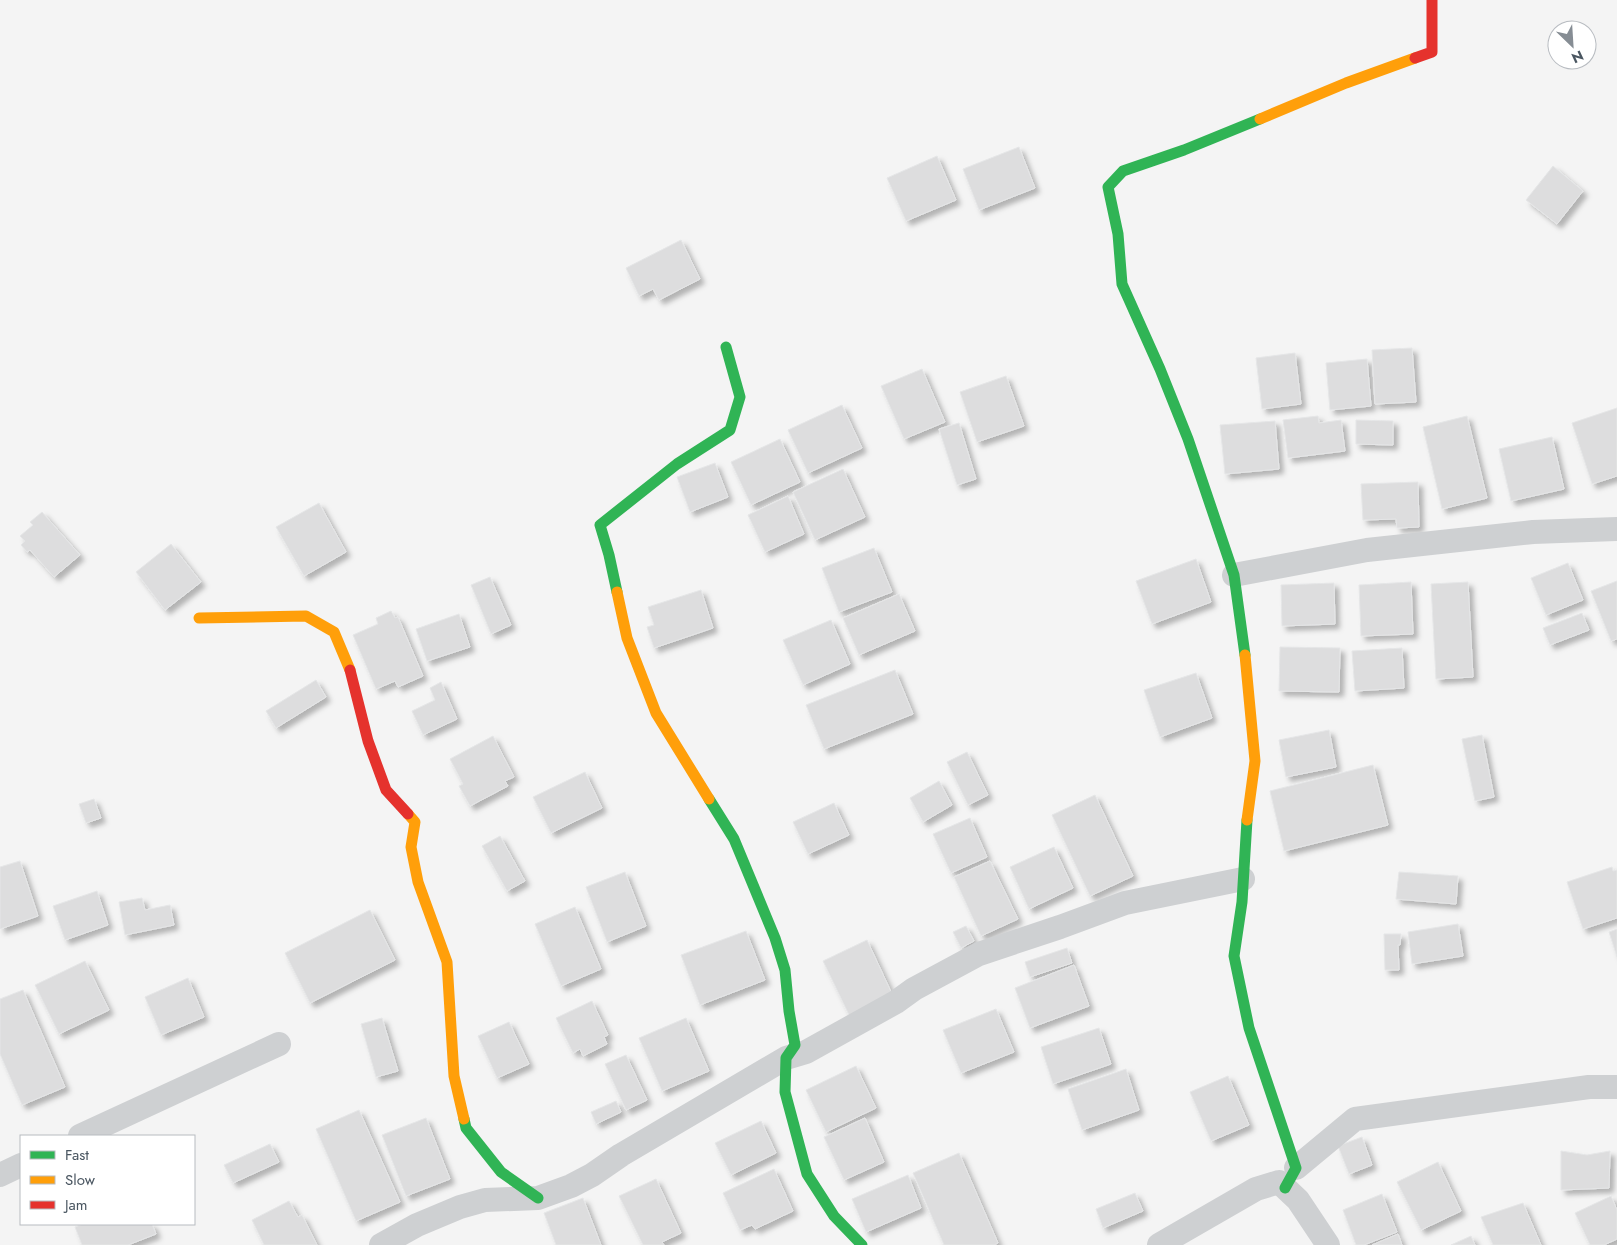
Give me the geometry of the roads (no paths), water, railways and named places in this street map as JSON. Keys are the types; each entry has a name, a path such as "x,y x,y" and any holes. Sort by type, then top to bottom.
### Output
{"street":[{"path":"1328,1245 1298,1200 1290,1178 1248,1028 1234,956 1242,902 1246,832 1255,761 1242,625 1234,575 1188,439 1160,369 1122,284 1118,234 1108,187 1123,170 1184,150 1346,83 1432,52 1432,0"},
{"path":"726,346 740,397 730,430 677,464 600,525 609,555 627,638 656,713 734,839 775,938 785,970 795,1045 786,1058 785,1092 807,1174 834,1216 862,1245"},
{"path":"1234,575 1367,550 1533,532 1617,529"},
{"path":"199,618 306,616 334,632 352,676 368,742 386,790 415,822 411,847 418,882 447,962 454,1076 466,1128 501,1172 538,1198"},
{"path":"381,1245 416,1225 477,1202 538,1198 571,1186 592,1175 621,1154 786,1058 806,1052 978,954 1125,903 1243,879"},
{"path":"82,1135 279,1044"},
{"path":"1159,1245 1256,1189 1290,1178 1355,1119 1589,1087 1617,1087"},
{"path":"0,1175 20,1165"}]}
